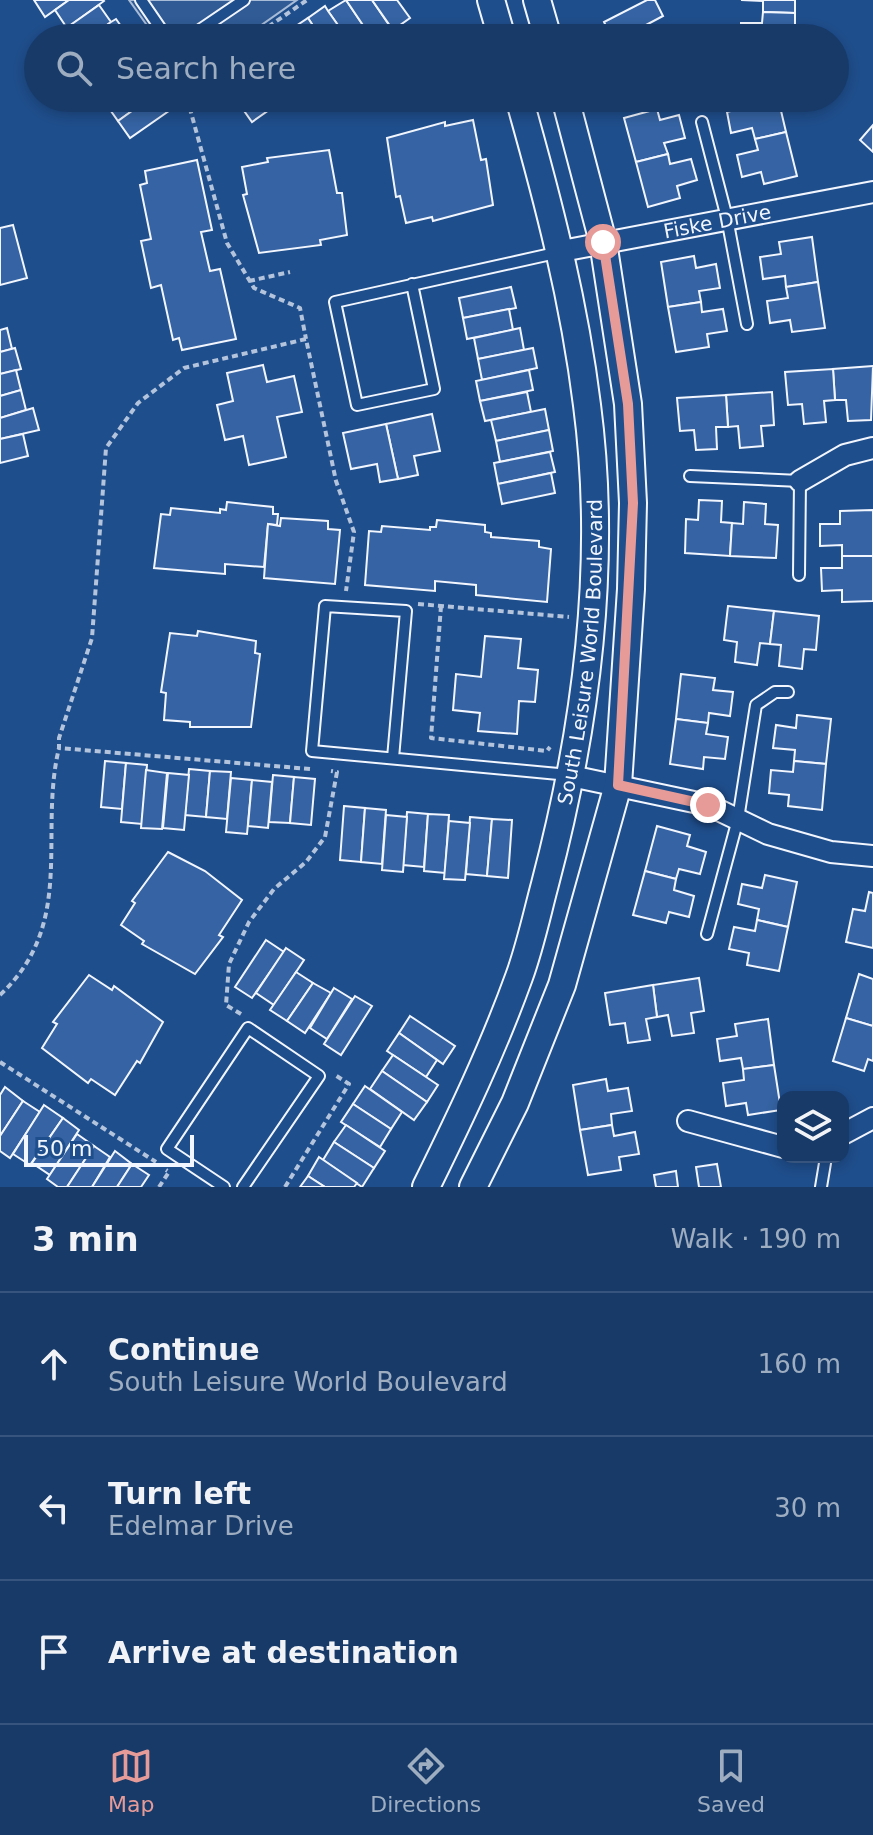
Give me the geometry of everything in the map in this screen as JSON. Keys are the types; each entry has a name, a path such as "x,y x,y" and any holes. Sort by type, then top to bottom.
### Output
{"street":[{"path":"491,0 498,24"},
{"path":"537,0 544,24"},
{"name":"South Leisure World Boulevard","path":"426,1187 476,1084 520,975 571,776 587,683 594,506 588,407 562,251 523,112"},
{"name":"South Leisure World Boulevard","path":"473,1187 515,1103 562,985 618,785 629,633 633,503 628,404 603,242 569,112"},
{"name":"Fiske Drive","path":"562,251 873,192"},
{"path":"800,481 845,455 873,448"},
{"path":"571,776 708,805 768,834 831,852 873,856"},
{"path":"849,1131 873,1118"},
{"path":"688,1121 777,1145"}],"lane":[{"path":"141,0 157,24"},
{"path":"209,24 244,0"},
{"path":"702,122 727,218 747,324"},
{"path":"412,284 434,389 357,405 335,302 412,284 562,251"},
{"path":"690,476 800,481 799,575"},
{"path":"393,758 406,611 325,606 312,751 571,776"},
{"path":"707,934 738,819 756,705 775,692 788,692"},
{"path":"224,1187 167,1149 248,1028 319,1076 243,1187"},
{"path":"821,1187 825,1163"}],"path":[{"path":"272,24 307,0"},
{"path":"191,112 221,227 249,281 270,297 300,308 336,481 354,532 345,598"},
{"path":"249,281 290,272"},
{"path":"0,995 22,969 43,929 53,875 52,793 59,738 92,638 106,448 138,403 184,368 306,339"},
{"path":"409,604 569,617 567,632"},
{"path":"441,606 431,738 547,751 554,742"},
{"path":"59,748 337,772 325,837 306,862 274,889 249,922 229,964 226,1005 251,1021"},
{"path":"0,1062 169,1172 159,1187"},
{"path":"285,1187 349,1084 324,1068"}],"shaded area":[{"path":"129,0 297,0 263,24 146,24"}],"building":[{"path":"34,0 69,0 45,17"},
{"path":"69,0 104,1 72,24 64,24 55,10"},
{"path":"346,0 362,24 337,24 328,11"},
{"path":"346,0 372,0 388,24 362,24"},
{"path":"372,0 397,0 410,18 402,24 389,24"},
{"path":"647,0 655,0 663,16 648,24 604,22"},
{"path":"741,0 795,0 795,13 763,12 763,1"},
{"path":"99,5 111,22 108,24 72,24"},
{"path":"325,6 337,24 312,24 308,18"},
{"path":"763,12 795,13 795,24 741,24 762,23"},
{"path":"112,112 131,112 118,121"},
{"path":"131,112 167,112 130,138 118,121"},
{"path":"245,112 266,112 252,122"},
{"path":"646,112 658,112 660,120 679,115 685,138 664,143 668,154 636,162 624,118"},
{"path":"727,112 781,112 786,132 755,139 752,128 731,133"},
{"path":"473,120 481,160 486,159 493,205 433,221 432,217 406,223 400,196 396,197 387,138 445,122 445,126"},
{"path":"873,125 873,152 860,140"},
{"path":"786,132 797,176 764,184 761,172 742,177 737,155 758,150 755,139"},
{"path":"329,150 337,193 342,193 347,235 320,240 321,245 259,253 243,195 247,194 242,167 268,162 267,158"},
{"path":"668,154 670,164 691,159 697,180 677,186 680,198 648,207 636,162"},
{"path":"197,160 212,230 201,232 210,271 220,269 236,339 182,350 179,338 173,340 161,285 151,288 141,241 151,239 140,185 147,183 145,171"},
{"path":"13,225 27,278 0,285 0,228"},
{"path":"812,237 818,282 786,287 785,276 763,279 760,257 781,254 779,242"},
{"path":"694,256 696,268 716,264 720,288 699,291 701,302 668,307 661,262"},
{"path":"818,282 825,328 792,332 790,320 770,323 767,301 788,298 786,287"},
{"path":"511,287 516,308 463,318 459,298"},
{"path":"701,302 702,312 723,309 727,331 707,334 709,347 676,352 668,307"},
{"path":"509,309 513,330 467,339 463,318"},
{"path":"7,328 12,349 0,352 0,330"},
{"path":"520,328 524,350 478,359 474,338"},
{"path":"15,348 21,369 0,374 0,352"},
{"path":"533,348 537,368 482,380 478,359"},
{"path":"263,365 267,382 294,376 302,412 277,417 286,457 249,465 243,436 225,440 217,405 233,401 227,373"},
{"path":"873,366 871,420 848,421 846,400 835,400 833,369"},
{"path":"833,369 835,400 824,401 826,422 804,424 802,404 788,405 785,372"},
{"path":"16,370 21,390 0,396 0,374"},
{"path":"529,370 533,390 480,401 476,381"},
{"path":"21,390 26,410 0,418 0,396"},
{"path":"527,392 531,412 485,421 480,401"},
{"path":"772,392 774,425 761,426 763,446 740,448 738,426 728,427 726,395"},
{"path":"726,395 728,427 716,427 717,449 696,450 694,430 680,431 677,398"},
{"path":"33,408 39,430 0,439 0,418"},
{"path":"545,409 549,430 496,441 491,420"},
{"path":"432,414 440,451 414,456 418,475 398,479 386,424"},
{"path":"386,424 398,479 380,482 377,464 351,469 343,433"},
{"path":"549,430 553,451 500,462 496,441"},
{"path":"23,434 28,456 0,463 0,439"},
{"path":"550,452 555,472 498,484 494,463"},
{"path":"551,473 555,493 502,504 498,484"},
{"path":"699,500 722,501 721,522 732,523 730,556 685,553 686,519 698,520"},
{"path":"227,502 273,507 273,514 278,514 277,525 268,524 264,567 225,564 225,574 154,568 161,514 170,515 171,508 220,513 220,509 226,510"},
{"path":"744,502 766,504 765,524 778,525 776,558 730,556 732,523 743,524"},
{"path":"873,510 873,556 842,556 842,545 820,546 820,524 840,524 840,511"},
{"path":"281,518 328,521 328,529 340,530 335,584 264,578 268,524 280,526"},
{"path":"437,520 485,525 485,532 491,533 491,537 539,541 539,547 551,549 547,602 476,595 476,585 435,581 435,591 365,585 369,531 381,532 382,526 430,530 430,527 436,527"},
{"path":"842,556 873,556 873,601 842,602 842,590 822,591 821,568 842,568"},
{"path":"728,606 774,611 770,644 760,643 757,665 735,662 737,642 724,640"},
{"path":"774,611 819,616 816,650 804,649 802,669 779,666 781,645 770,644"},
{"path":"198,631 256,641 255,653 260,654 251,727 190,727 190,722 164,720 166,693 161,692 170,633 197,636"},
{"path":"485,636 521,639 518,668 538,670 535,702 519,701 517,734 478,731 480,713 453,710 456,674 481,677"},
{"path":"681,674 715,678 713,690 733,692 730,716 709,713 708,723 676,719"},
{"path":"797,715 831,719 826,764 794,761 795,750 773,748 776,725 796,728"},
{"path":"676,719 708,723 706,734 728,737 725,759 704,757 703,769 670,764"},
{"path":"105,761 126,763 122,809 101,807"},
{"path":"794,761 826,764 822,810 788,806 789,795 769,793 771,770 793,772"},
{"path":"126,763 147,765 142,824 121,822"},
{"path":"189,769 210,771 206,817 185,815"},
{"path":"146,770 167,773 162,829 141,828"},
{"path":"210,771 231,772 227,819 206,817"},
{"path":"168,773 189,775 184,830 163,828"},
{"path":"273,775 294,777 290,823 269,822"},
{"path":"294,777 315,779 311,825 290,823"},
{"path":"231,778 252,780 247,834 226,832"},
{"path":"252,780 272,782 268,828 248,826"},
{"path":"344,806 365,808 361,862 340,860"},
{"path":"365,808 386,810 382,864 361,862"},
{"path":"407,812 428,814 424,867 403,865"},
{"path":"428,814 449,815 445,873 424,871"},
{"path":"386,815 407,817 403,872 382,870"},
{"path":"470,817 492,819 487,876 466,874"},
{"path":"492,819 512,820 508,878 487,876"},
{"path":"449,821 470,823 465,880 444,879"},
{"path":"657,826 690,835 687,846 706,852 700,874 679,869 676,879 645,871"},
{"path":"168,852 205,871 242,900 219,935 223,937 195,974 142,944 144,941 121,925 135,903 132,901"},
{"path":"645,871 676,879 674,890 694,896 689,917 669,912 666,923 633,915"},
{"path":"765,875 797,882 788,927 757,920 759,909 738,904 742,884 762,888"},
{"path":"869,892 873,893 873,948 846,942 853,909 865,911"},
{"path":"757,920 788,927 779,971 747,965 749,953 729,949 734,927 755,931"},
{"path":"266,940 284,952 252,998 235,987"},
{"path":"286,948 304,960 274,1005 256,993"},
{"path":"296,972 313,983 287,1021 270,1010"},
{"path":"859,974 873,979 873,1026 846,1018"},
{"path":"89,975 112,990 114,986 163,1022 140,1063 137,1061 115,1095 91,1079 88,1083 42,1048 57,1024 53,1022"},
{"path":"699,978 704,1011 691,1013 694,1033 672,1036 668,1015 657,1017 653,985"},
{"path":"313,983 331,993 305,1033 287,1021"},
{"path":"653,985 657,1017 646,1019 650,1040 628,1043 625,1023 610,1025 605,993"},
{"path":"334,988 352,999 327,1039 310,1028"},
{"path":"355,996 372,1006 341,1055 324,1044"},
{"path":"410,1016 455,1046 443,1064 399,1033"},
{"path":"846,1018 873,1026 873,1061 868,1059 864,1071 833,1061"},
{"path":"768,1019 774,1065 743,1069 741,1058 720,1061 717,1039 737,1036 735,1024"},
{"path":"399,1033 437,1060 426,1077 387,1051"},
{"path":"393,1055 438,1085 427,1102 382,1071"},
{"path":"774,1065 777,1111 748,1115 746,1103 726,1106 723,1083 744,1080 743,1069"},
{"path":"382,1071 427,1102 414,1120 370,1089"},
{"path":"606,1079 608,1091 628,1088 632,1111 611,1114 612,1125 580,1130 573,1085"},
{"path":"365,1086 402,1112 391,1129 353,1104"},
{"path":"5,1087 23,1101 0,1136 0,1095"},
{"path":"23,1101 40,1112 10,1158 0,1151 0,1136"},
{"path":"353,1104 391,1129 380,1147 341,1122"},
{"path":"44,1105 63,1118 30,1165 13,1154"},
{"path":"63,1118 79,1130 50,1175 32,1163"},
{"path":"346,1125 385,1151 374,1168 334,1142"},
{"path":"612,1125 614,1136 635,1132 639,1154 619,1157 621,1170 588,1175 580,1130"},
{"path":"77,1134 94,1146 67,1187 58,1187 47,1179"},
{"path":"334,1142 374,1168 362,1187 323,1160"},
{"path":"94,1146 110,1157 92,1187 67,1187"},
{"path":"115,1151 132,1164 117,1187 92,1187"},
{"path":"319,1157 357,1183 354,1187 325,1187 308,1176"},
{"path":"132,1164 149,1175 141,1187 117,1187"},
{"path":"717,1164 721,1187 699,1187 696,1167"},
{"path":"676,1171 678,1187 656,1187 654,1175"},
{"path":"308,1176 325,1187 300,1187"}],"route":[{"path":"603,242 628,404 633,503 631,589 618,785 708,805"}]}
